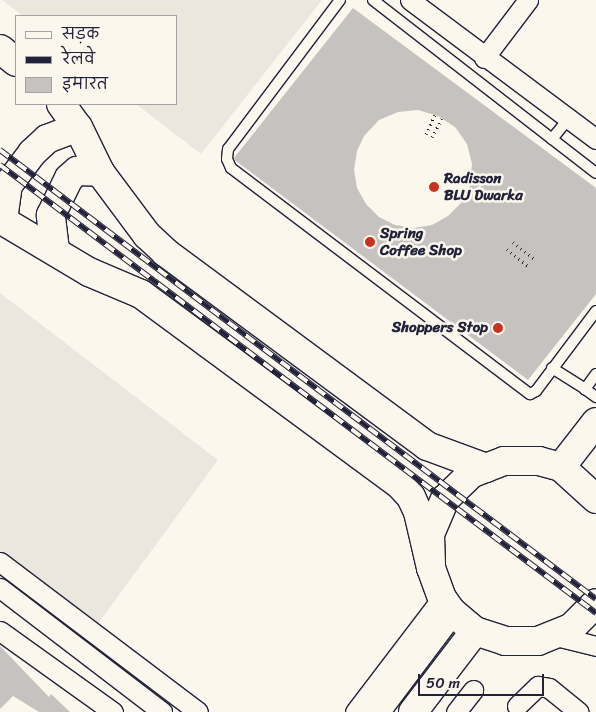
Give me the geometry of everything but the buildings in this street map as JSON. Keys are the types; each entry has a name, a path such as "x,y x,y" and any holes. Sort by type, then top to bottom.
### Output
{"street":[{"path":"410,0 484,58 596,139"},
{"path":"484,58 528,0"},
{"path":"0,49 15,61"},
{"path":"62,105 78,127 100,172 148,234 165,252 427,446 486,468"},
{"path":"78,127 47,139 32,153 8,185 2,220 89,272 140,294 400,485 411,497 418,512 430,568 447,604 475,631 505,641 538,641 571,628 596,603"},
{"path":"55,250 51,215 69,178 76,171 100,172"},
{"path":"562,467 596,422"},
{"path":"430,568 430,535 445,499 472,473 504,461 539,461 562,467 594,489"},
{"path":"0,562 198,712"},
{"path":"0,588 162,712"},
{"path":"355,712 447,604"},
{"path":"375,712 447,604"},
{"path":"0,631 108,711"},
{"path":"413,712 475,631"},
{"path":"552,635 596,646"},
{"path":"518,710 538,686 549,688 579,712"},
{"path":"456,712 473,690"}],"lane":[{"path":"340,0 228,149 227,159 231,168 524,392 536,391 596,311"},
{"path":"373,0 596,173"},
{"path":"552,139 568,119"},
{"path":"552,368 596,397"},
{"path":"585,389 596,374"}],"path":[{"path":"426,134 435,115"},
{"path":"432,137 442,118"},
{"path":"513,242 536,260"},
{"path":"507,250 529,267"}],"shaded area":[{"path":"2,0 322,0 201,154 137,105 178,105 178,15 22,15"},
{"path":"0,293 218,460 83,644 0,581"}],"railway":[{"path":"0,150 596,599"},
{"path":"0,165 596,613"}],"place":[{"name":"Radisson BLU Dwarka","path":"434,187"},
{"name":"Spring Coffee Shop","path":"370,242"},
{"name":"Shoppers Stop","path":"498,328"}]}
